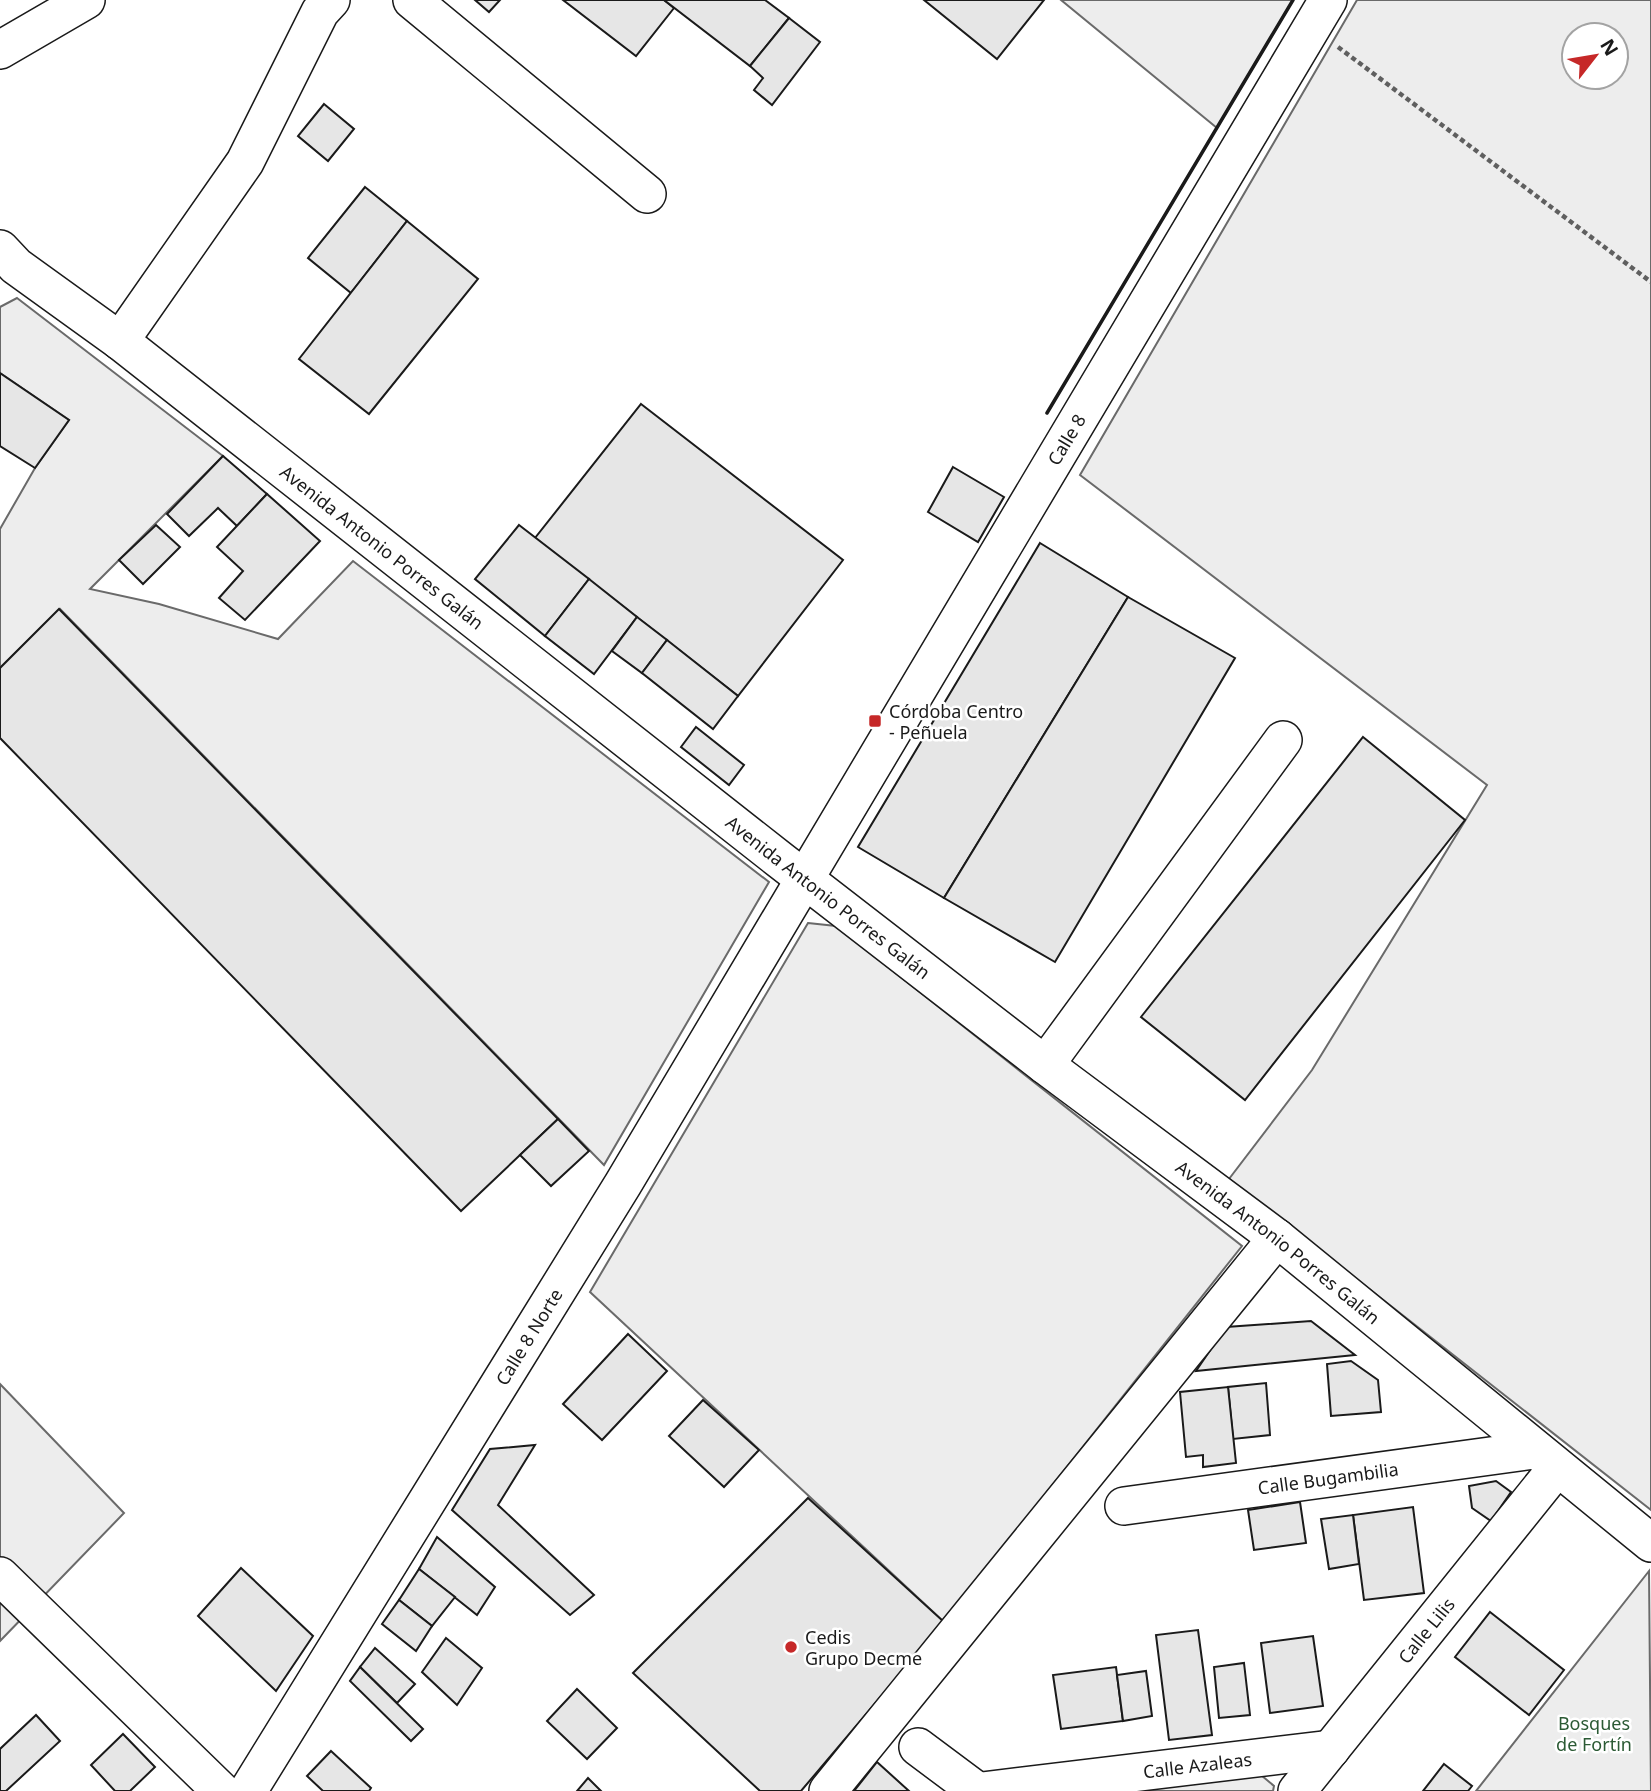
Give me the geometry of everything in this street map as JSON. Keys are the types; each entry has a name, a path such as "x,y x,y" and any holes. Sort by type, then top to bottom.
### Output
{"street":[{"path":"0,50 86,0"},
{"path":"412,0 648,194"},
{"path":"120,341 245,162 319,4"},
{"name":"Calle 8","path":"804,878 1320,14"},
{"name":"Avenida Antonio Porres Galán","path":"5,264 120,341 1045,1065 1277,1238 1651,1543"},
{"path":"1045,1065 1283,740"},
{"name":"Calle 8 Norte","path":"248,1791 622,1184 804,878"},
{"path":"828,1791 1277,1238"},
{"name":"Calle Bugambilia","path":"1124,1507 1546,1460"},
{"name":"Calle Lilis","path":"1297,1791 1546,1460"},
{"path":"0,1576 221,1791"},
{"path":"918,1747 980,1791"},
{"name":"Calle Azaleas","path":"980,1791 1331,1749"}],"path":[{"path":"1320,14 1651,282"}],"shaded area":[{"path":"1061,0 1293,0 1217,128"},
{"path":"1357,0 1651,0 1651,1510 1229,1179 1312,1070 1487,785 1080,475"},
{"path":"17,298 223,456 90,589 159,604 278,639 353,561 769,882 604,1165 60,609 0,668 0,529 35,468 69,420 0,373 0,307"},
{"path":"808,923 836,926 1242,1246 944,1622 590,1292"},
{"path":"0,1384 124,1513 0,1641"},
{"name":"Bosques de Fortín","path":"1649,1571 1651,1791 1476,1791"},
{"path":"1261,1775 1274,1786 1273,1791 1105,1791"}],"building":[{"path":"475,0 500,0 489,12"},
{"path":"563,0 664,0 674,8 636,56"},
{"path":"664,0 765,0 789,18 750,66"},
{"path":"924,0 1044,0 997,59"},
{"path":"789,18 820,42 772,105 754,90 763,78 750,66"},
{"path":"324,104 354,129 328,161 298,136"},
{"path":"365,187 407,221 351,293 308,258"},
{"path":"407,221 478,279 369,414 299,359"},
{"path":"0,373 69,420 35,468 0,446"},
{"path":"641,404 843,560 738,696 535,538"},
{"path":"223,456 267,494 237,526 218,508 189,536 167,514"},
{"path":"953,467 1004,497 978,542 928,512"},
{"path":"267,494 320,541 245,620 219,598 243,571 217,547"},
{"path":"156,525 180,547 143,584 119,560"},
{"path":"519,525 589,579 545,636 475,579"},
{"path":"1040,543 1128,597 944,898 858,847"},
{"path":"589,579 637,617 594,674 545,636"},
{"path":"1128,597 1235,658 1055,962 944,898"},
{"path":"59,609 558,1119 461,1211 0,738 0,668"},
{"path":"637,617 667,640 642,673 612,651"},
{"path":"667,640 738,696 713,729 642,673"},
{"path":"696,727 744,765 729,785 681,747"},
{"path":"1363,737 1465,820 1245,1100 1141,1017"},
{"path":"558,1119 589,1151 551,1186 520,1155"},
{"path":"1311,1321 1355,1355 1196,1371 1226,1327"},
{"path":"628,1334 667,1371 602,1440 563,1404"},
{"path":"1351,1361 1378,1380 1381,1412 1331,1416 1327,1364"},
{"path":"1266,1383 1270,1435 1233,1439 1228,1387"},
{"path":"1228,1387 1236,1463 1203,1467 1203,1455 1186,1457 1180,1392"},
{"path":"703,1400 759,1450 724,1487 669,1436"},
{"path":"535,1445 498,1505 594,1595 570,1615 452,1510 490,1449"},
{"path":"1496,1481 1511,1492 1491,1521 1472,1508 1469,1486"},
{"name":"Cedis Grupo Decme","path":"808,1498 944,1622 801,1791 760,1791 633,1673"},
{"path":"1300,1502 1306,1543 1254,1550 1248,1510"},
{"path":"1413,1507 1424,1593 1364,1600 1353,1515"},
{"path":"1353,1515 1359,1564 1329,1569 1321,1519"},
{"path":"437,1537 495,1587 477,1615 419,1569"},
{"path":"241,1568 313,1636 276,1691 198,1616"},
{"path":"419,1569 455,1597 432,1626 399,1600"},
{"path":"399,1600 432,1626 416,1651 382,1624"},
{"path":"1490,1612 1564,1670 1529,1715 1455,1657"},
{"path":"1198,1630 1212,1735 1169,1740 1156,1635"},
{"path":"1313,1636 1323,1706 1270,1713 1261,1643"},
{"path":"446,1638 482,1668 457,1705 422,1672"},
{"path":"375,1648 415,1684 397,1703 360,1667"},
{"path":"1244,1663 1250,1715 1219,1718 1214,1667"},
{"path":"360,1667 423,1729 411,1741 350,1681"},
{"path":"1116,1667 1123,1721 1061,1729 1053,1675"},
{"path":"1146,1671 1152,1716 1123,1721 1117,1675"},
{"path":"577,1689 617,1728 587,1759 547,1721"},
{"path":"36,1715 60,1741 6,1791 0,1791 0,1749"},
{"path":"123,1734 155,1767 130,1791 115,1791 91,1765"},
{"path":"331,1751 371,1788 369,1791 323,1791 307,1776"},
{"path":"877,1762 909,1791 854,1791"},
{"path":"1444,1764 1472,1786 1468,1791 1423,1791"},
{"path":"588,1778 601,1791 577,1791"}],"wall":[{"path":"1047,413 1293,0"}],"place":[{"name":"Córdoba Centro - Peñuela","path":"875,721"},
{"name":"Cedis Grupo Decme","path":"791,1647"}]}
